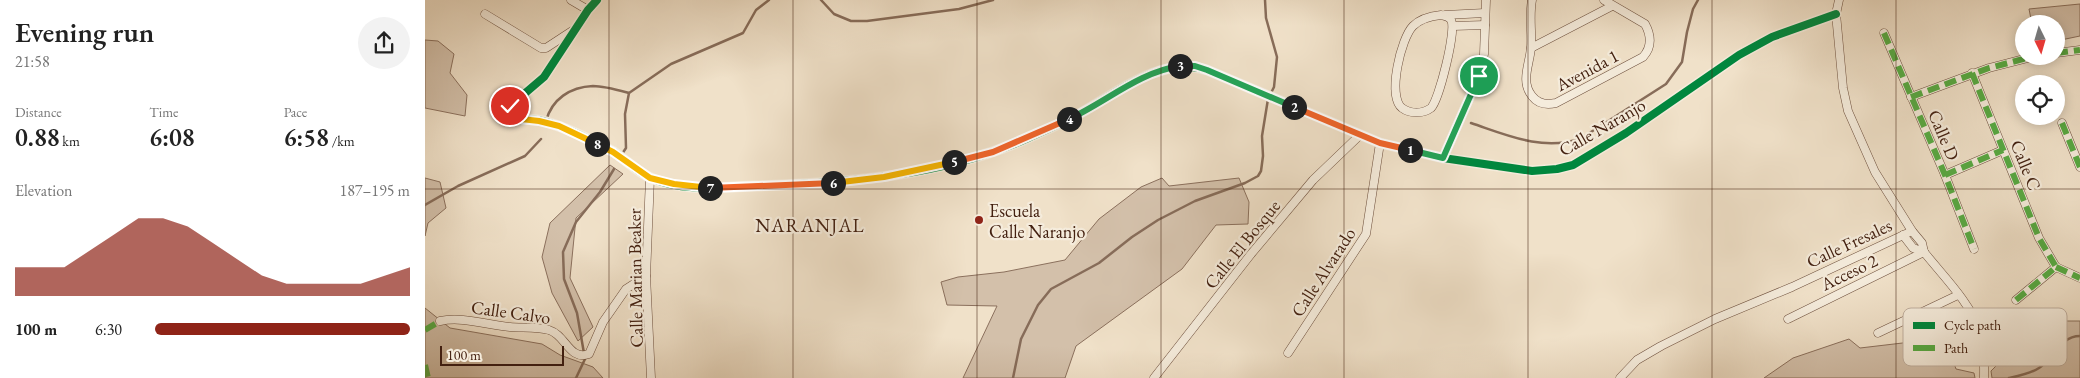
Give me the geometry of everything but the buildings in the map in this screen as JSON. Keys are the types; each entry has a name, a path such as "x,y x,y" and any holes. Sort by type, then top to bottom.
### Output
{"street":[{"path":"571,0 588,10"},
{"path":"597,0 588,10 544,77 510,106 509,114 517,119 539,121 559,126 613,152 650,178"},
{"path":"1443,158 1479,76 1484,54 1486,0"},
{"name":"Avenida 1","path":"1532,0 1531,48 1525,77 1529,92 1534,100 1541,103 1556,103 1643,57 1647,52 1650,38 1645,24 1604,0"},
{"path":"1836,14 1839,0"},
{"path":"1531,48 1612,6"},
{"path":"1441,15 1452,20 1453,26 1448,55 1432,107 1424,112 1407,111 1401,107 1396,99 1395,90 1403,43 1413,26 1421,20 1441,15 1485,13"},
{"path":"485,14 541,48 546,48 576,28"},
{"name":"Calle Naranjo","path":"650,178 703,188 826,184 929,169 993,152 1078,115 1135,81 1168,68 1184,66 1195,66 1207,70 1380,143 1443,158 1532,171 1557,169 1573,165 1626,133 1757,45 1795,27 1836,14"},
{"name":"Calle Fresales","path":"1620,378 1637,360 1661,346 1715,319 1912,231 1875,172 1848,111 1843,88 1836,14"},
{"path":"1453,26 1485,25"},
{"name":"Calle D","path":"1884,33 1945,175 1974,249"},
{"path":"2065,52 2080,50"},
{"path":"1911,97 1972,74 2015,62"},
{"name":"Calle C","path":"1972,74 2039,238 2055,267"},
{"path":"2063,125 2080,167"},
{"name":"Calle El Bosque","path":"1154,378 1251,254 1313,180 1360,135"},
{"name":"Calle Alvarado","path":"1288,353 1366,234 1380,143"},
{"path":"1945,175 2003,150"},
{"name":"Calle Marian Beaker","path":"650,178 646,276 651,378"},
{"path":"1912,231 1921,243 1924,252 1966,308"},
{"path":"1903,235 1913,248 1924,252"},
{"name":"Acceso 2","path":"1788,319 1924,252"},
{"path":"2016,300 2055,267 2080,278"},
{"name":"Calle Calvo","path":"440,321 451,319 549,330 559,336 573,353 584,356 589,354 603,322 626,289 646,276"},
{"path":"1932,308 1958,296"},
{"path":"1878,333 1903,321"}],"shaded area":[{"path":"2080,4 2080,36 2065,39 2065,15 2030,15 2029,9"},
{"path":"425,40 438,41 454,54 450,73 467,95 465,116 425,108"},
{"path":"610,165 623,174 576,218 570,278 593,327 578,341 552,293 542,257 550,223"},
{"path":"425,178 440,182 446,208 428,223 425,236"},
{"path":"1162,178 1169,186 1239,178 1249,202 1248,224 1216,225 1182,269 1076,346 1065,378 963,378 997,306 947,305 941,282 958,277 1004,272 1065,260 1099,219 1141,187"},
{"path":"425,308 450,328 542,344 560,355 593,367 603,378 425,378"},
{"path":"2067,321 2080,321 2080,378 1992,378 1991,371 1996,366 2067,366"},
{"path":"1849,339 1860,348 1903,343 1903,366 1955,366 1956,369 1974,373 1975,378 1764,378 1793,358"}],"waterway":[{"path":"622,154 626,148 625,114 629,93 671,64 743,33 756,10 769,0"},
{"path":"821,0 834,14 851,21 867,21 959,9 993,0"},
{"path":"1013,378 1021,339 1038,305 1051,289 1099,263 1132,237 1158,220 1195,201 1245,183 1258,176 1261,171 1263,156 1262,136 1268,99 1274,87 1277,57 1266,18 1265,0"},
{"path":"1471,123 1524,140 1552,143 1580,139 1666,84 1682,62 1687,32 1693,9 1698,0"},
{"path":"546,121 557,101 577,89 597,86 629,93"},
{"path":"425,205 458,186 525,156 541,139"},
{"path":"576,378 585,359 577,313 564,279 563,252 576,222 600,192 614,169"},
{"path":"2067,340 2080,336"},
{"path":"2009,378 2036,370 2041,366"}],"marked path":[{"path":"1884,33 1945,175 1974,249"},
{"path":"2065,52 2080,50"},
{"path":"1911,97 1989,68 2015,61"},
{"path":"1972,73 2039,238 2056,267"},
{"path":"2063,125 2080,167"},
{"path":"1945,175 2003,150"},
{"path":"2056,267 2080,278"},
{"path":"2016,300 2056,267"},
{"path":"425,330 440,321"},
{"path":"425,365 428,378"}],"cycle path":[{"path":"597,0 588,10 544,77 510,106 509,114 518,119 544,121 571,131 614,152 651,178 676,185 702,188 859,180 929,169 962,161 996,151 1028,138 1079,114 1140,78 1173,68 1190,67 1207,70 1380,143 1443,158 1532,171 1557,169 1573,165 1626,133 1739,55 1772,37 1836,14"}],"place":[{"name":"Escuela Calle Naranjo","path":"979,220"}],"district":[{"name":"NARANJAL","path":"810,225"}],"route":[{"path":"510,106 509,114 512,118 539,121 559,126 613,152 650,178 703,188 826,184 929,169 993,152 1078,115 1135,81 1168,68 1184,66 1195,66 1207,70 1380,143 1443,158 1479,76"}]}
